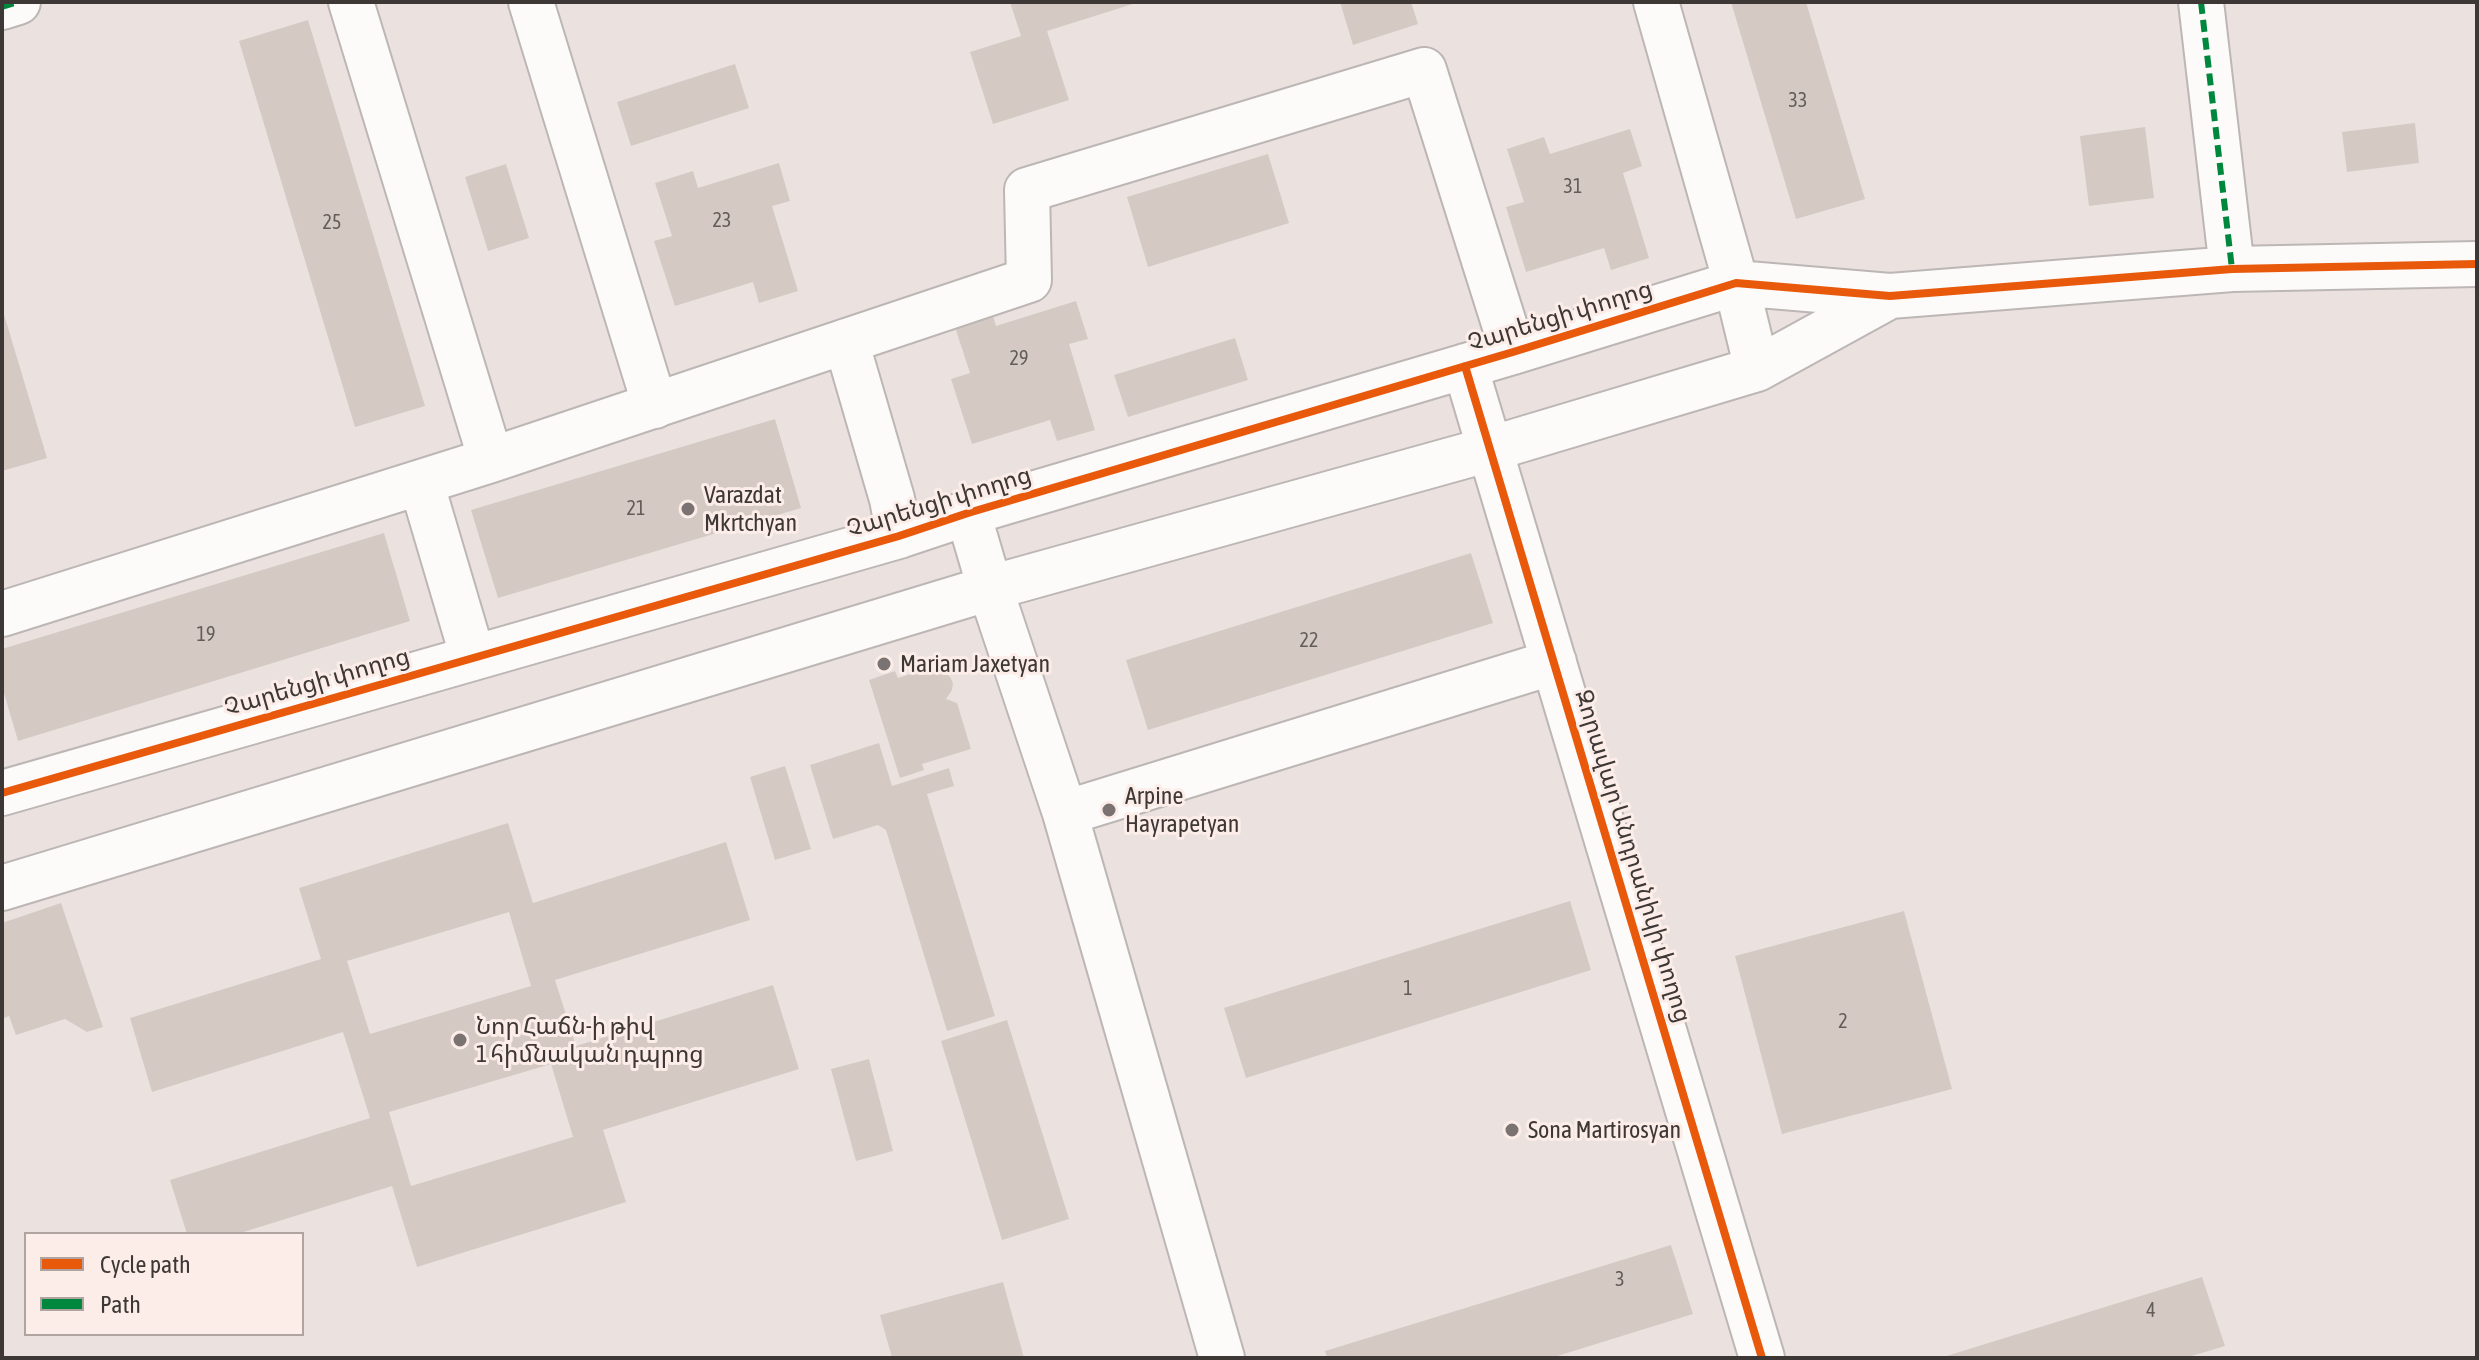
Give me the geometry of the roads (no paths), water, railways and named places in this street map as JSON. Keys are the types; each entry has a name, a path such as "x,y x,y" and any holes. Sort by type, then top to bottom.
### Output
{"street":[{"path":"2,7 18,2"},
{"path":"351,2 491,460"},
{"path":"531,2 655,406"},
{"path":"1656,2 1736,283 1757,369"},
{"path":"2201,2 2232,269"},
{"path":"2,614 491,460 1029,280 1027,190 1424,70 1513,352"},
{"path":"2,888 990,588 1490,449 1757,369 1890,296 2232,269 2477,264"},
{"name":"Չարենցի փողոց","path":"2,793 899,536 1736,283 1890,296"},
{"path":"846,341 892,499 899,536"},
{"name":"Զորավար Անդրանիկի փողոց","path":"1465,366 1762,1358"},
{"path":"421,482 473,658"},
{"path":"968,513 1065,813 1222,1358"},
{"path":"1065,813 1554,662"}],"place":[{"name":"Varazdat Mkrtchyan","path":"688,509"},
{"name":"Mariam Jaxetyan","path":"884,664"},
{"name":"Arpine Hayrapetyan","path":"1109,810"},
{"name":"Նոր Հաճն-ի թիվ 1 հիմնական դպրոց","path":"460,1040"},
{"name":"Sona Martirosyan","path":"1512,1130"}]}
